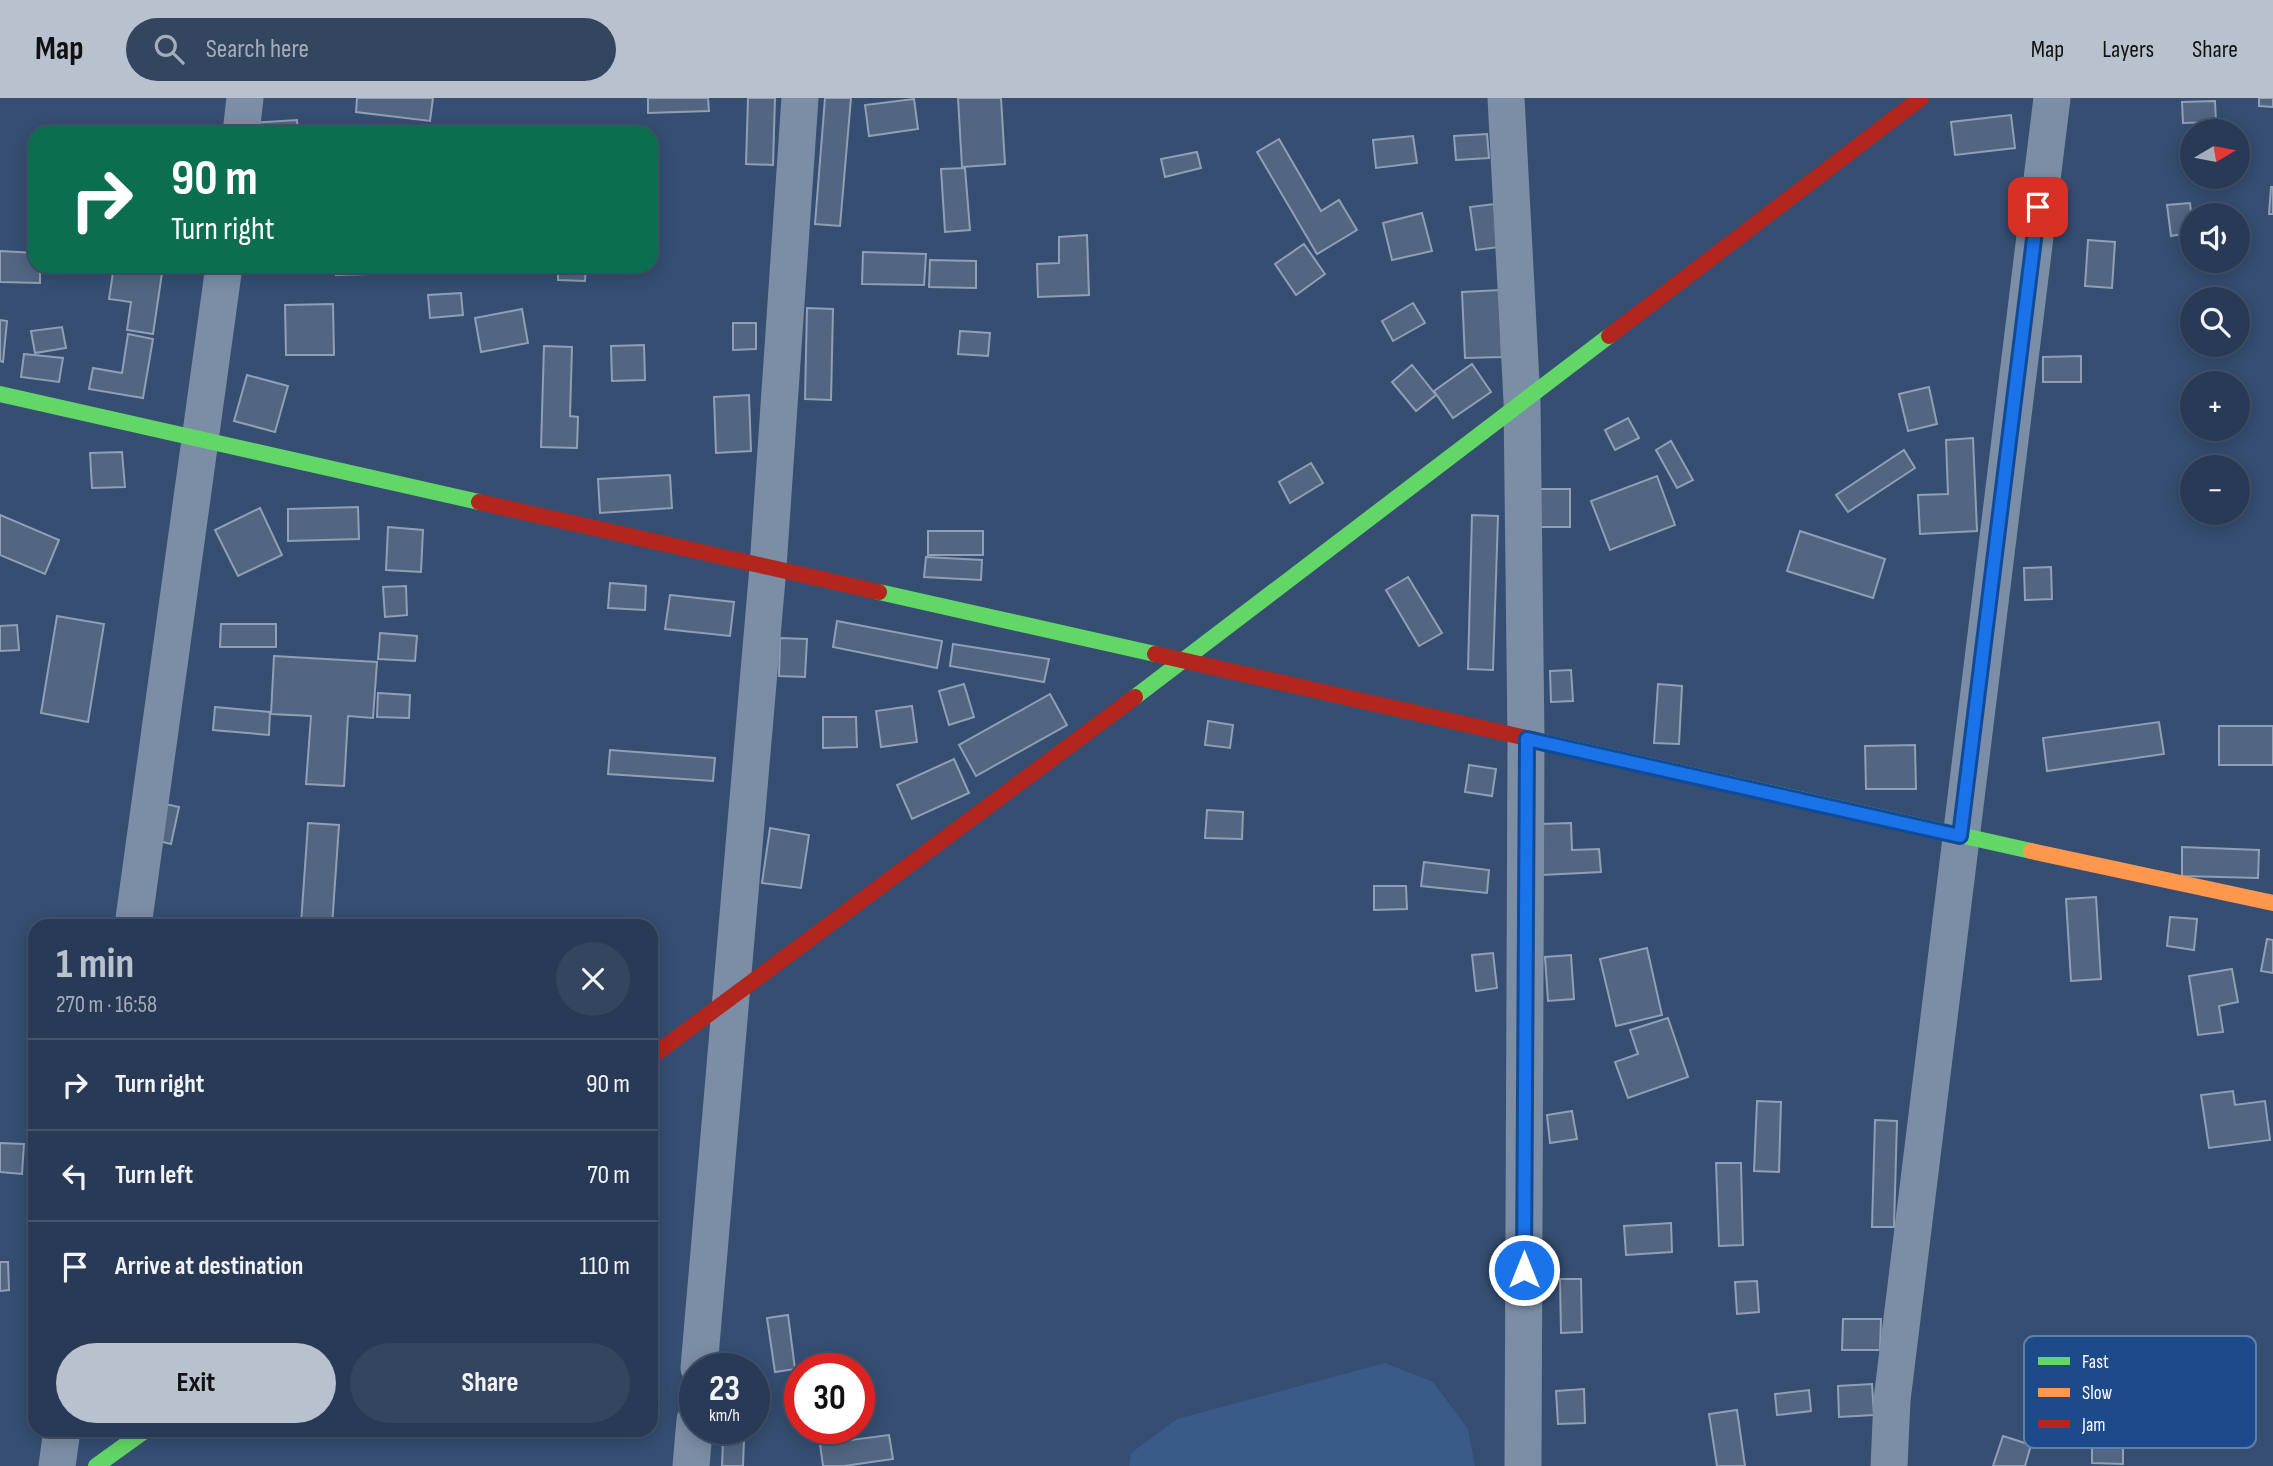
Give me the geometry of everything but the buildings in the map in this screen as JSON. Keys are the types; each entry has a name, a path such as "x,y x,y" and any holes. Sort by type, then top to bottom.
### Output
{"street":[{"path":"242,126 245,98"},
{"path":"700,1353 768,567 800,98"},
{"path":"1506,98 1522,401 1527,739 1523,1466"},
{"path":"658,1052 1183,661 1921,98"},
{"path":"1889,1466 1892,1400 2052,98"},
{"path":"134,919 222,273"},
{"path":"0,394 1960,836 2273,903"},
{"path":"57,1466 61,1437"},
{"path":"96,1466 136,1437"},
{"path":"691,1466 693,1444"}],"water":[{"path":"1385,1363 1433,1382 1468,1429 1475,1466 1129,1466 1131,1453 1177,1419"}],"traffic: fast":[{"path":"1135,697 1609,336"},
{"path":"0,394 479,502"},
{"path":"879,592 1155,654"},
{"path":"1540,741 2031,851"},
{"path":"96,1466 136,1437"}],"traffic: slow":[{"path":"2031,851 2273,903"}],"traffic: jam":[{"path":"1609,336 1921,98"},
{"path":"479,502 879,592"},
{"path":"1155,654 1540,741"},
{"path":"658,1052 1135,697"}],"route":[{"path":"1524,1270 1527,739 1960,836 2038,207"}]}
